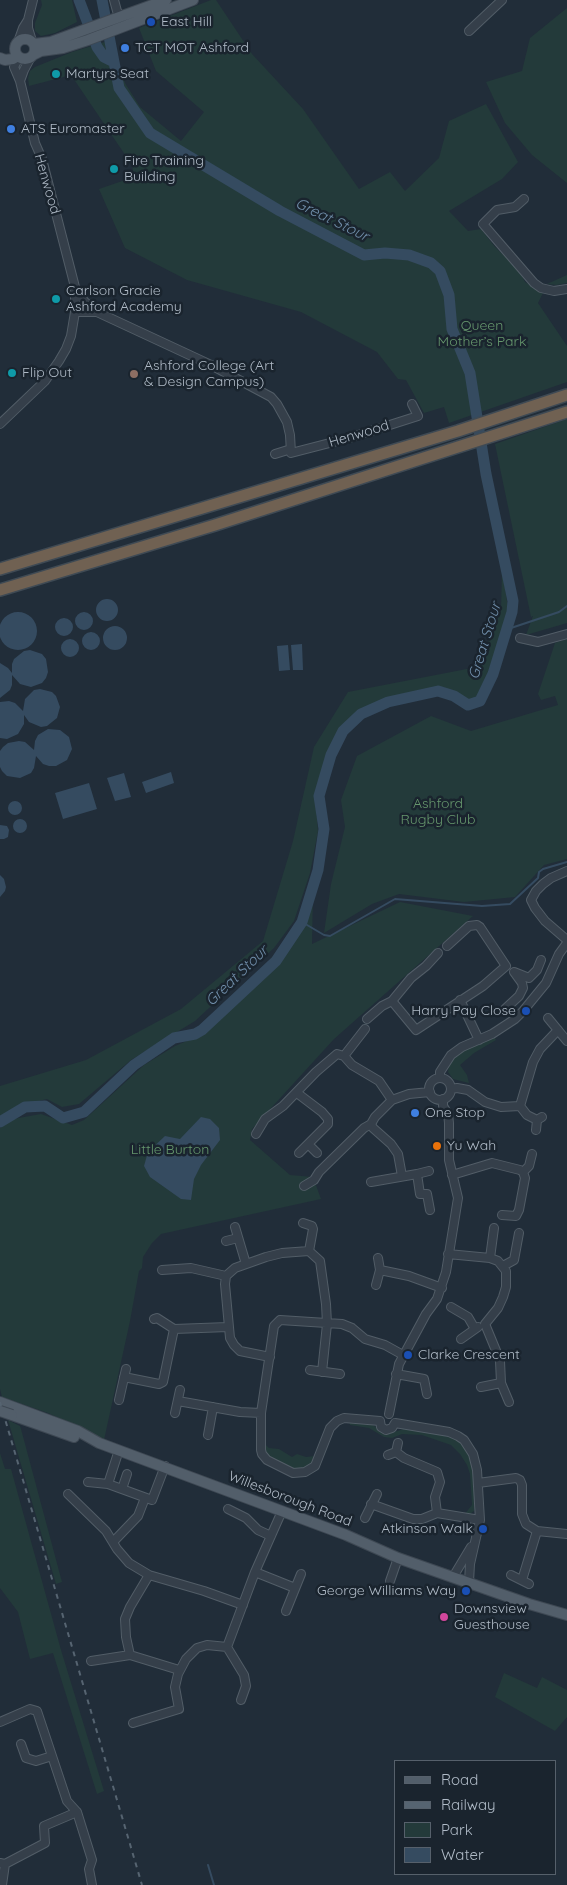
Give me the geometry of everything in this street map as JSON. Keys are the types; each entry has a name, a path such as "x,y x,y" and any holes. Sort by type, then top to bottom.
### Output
{"highway":[{"path":"0,569 567,395"},
{"path":"0,590 215,525 567,412"}],"main road":[{"path":"17,54 25,59 40,51 63,48 117,18 166,0"},
{"path":"2,59 13,59 23,39 33,42 51,42 114,30 193,0"},
{"path":"32,56 36,50 33,42"},
{"name":"Willesborough Road","path":"0,1402 12,1410 75,1437 100,1443 165,1466 346,1535 398,1558 567,1615"},
{"name":"Willesborough Road","path":"0,1411 12,1410"}],"street":[{"path":"33,0 28,20 28,28 33,42"},
{"path":"114,0 117,18 128,25"},
{"path":"469,30 502,0"},
{"path":"17,54 23,28 28,20"},
{"name":"Henwood","path":"0,423 44,381 59,361 71,336 75,312 75,287 42,159 35,143 20,81 17,54"},
{"path":"20,81 32,56"},
{"path":"524,199 515,207 496,210 479,224 534,283 541,288 567,291"},
{"name":"Henwood","path":"75,287 84,300 97,312 211,365 272,398 287,422 291,453 349,438 418,416 412,404"},
{"name":"Henwood","path":"75,312 97,312"},
{"name":"Henwood","path":"275,454 291,449"},
{"path":"520,638 538,642 567,634"},
{"path":"440,1078 440,1072 451,1054 492,1034 523,1011 546,983 559,954 567,942 545,921 531,900 543,884 567,871"},
{"path":"447,946 469,926 477,925 506,966 514,972 529,978 537,970 541,960"},
{"path":"367,1019 382,1006 392,1001 400,990 438,953"},
{"path":"559,954 567,959"},
{"path":"392,1001 416,1030 482,986 506,966"},
{"path":"505,1009 519,996 523,988 522,983 514,972"},
{"path":"460,1000 479,1040"},
{"path":"548,1018 567,1040"},
{"path":"344,1056 365,1029"},
{"path":"520,1106 533,1062 540,1048 558,1030"},
{"path":"256,1134 265,1119 282,1107 337,1054 344,1056 352,1065 379,1081 392,1100"},
{"path":"430,1092 434,1097 443,1099 449,1096 451,1089 449,1083 440,1078"},
{"path":"430,1092 432,1083 440,1078"},
{"path":"451,1089 468,1090 484,1102 501,1107 520,1106"},
{"path":"304,1186 314,1180 319,1172 364,1128 371,1124 375,1117 392,1100 409,1094 430,1092"},
{"path":"297,1093 310,1105 322,1112 328,1120 328,1124 300,1153"},
{"path":"389,1414 396,1374 403,1355 426,1314 437,1299 446,1272 458,1198 449,1160 449,1123 448,1114 443,1106 443,1099"},
{"path":"520,1106 527,1115 540,1118 536,1130"},
{"path":"371,1124 372,1128 396,1150 402,1176"},
{"path":"308,1144 317,1153"},
{"path":"523,1172 530,1166 532,1154"},
{"path":"452,1176 492,1163 523,1172 525,1178 516,1216 502,1215"},
{"path":"370,1182 429,1171"},
{"path":"416,1174 420,1194 427,1194 430,1210"},
{"path":"302,1223 312,1226 313,1229 309,1251"},
{"path":"235,1227 246,1264"},
{"path":"490,1258 494,1228"},
{"path":"503,1266 514,1260 519,1233"},
{"path":"226,1241 238,1238"},
{"path":"226,1276 235,1268 282,1253 309,1251 320,1260 327,1324 322,1372"},
{"path":"448,1254 490,1258 498,1261 503,1266 507,1277 503,1297 498,1308 485,1324 463,1338 458,1330"},
{"path":"376,1285 380,1270 378,1258"},
{"path":"175,1259 176,1269"},
{"path":"162,1270 191,1268 226,1276"},
{"path":"380,1270 409,1276 442,1288"},
{"path":"226,1276 230,1338 239,1350 270,1357"},
{"path":"451,1307 468,1317 475,1329"},
{"path":"154,1319 157,1318 174,1329 228,1327"},
{"path":"380,1421 344,1418 337,1421 330,1428 315,1466 311,1470 299,1474 274,1465 262,1454 261,1413 274,1326 277,1321 342,1324 348,1326 367,1340 386,1345 403,1355"},
{"path":"485,1324 500,1362 501,1383 509,1402"},
{"path":"124,1377 159,1384 163,1382 174,1329"},
{"path":"119,1400 126,1368"},
{"path":"310,1370 340,1374"},
{"path":"427,1370 424,1379 428,1394"},
{"path":"396,1374 424,1379"},
{"path":"481,1387 501,1383"},
{"path":"175,1413 180,1390"},
{"path":"178,1401 261,1413"},
{"path":"208,1435 213,1407"},
{"path":"389,1414 394,1417 396,1423 392,1428 386,1430 381,1427 380,1421 383,1415 389,1414"},
{"path":"396,1423 449,1432 464,1440 474,1454 480,1520 474,1544 469,1582"},
{"path":"398,1443 392,1453 437,1472 440,1482 435,1497 437,1512"},
{"path":"108,1484 118,1450"},
{"path":"88,1482 108,1484 152,1500 165,1466"},
{"path":"122,1489 127,1474"},
{"path":"478,1483 516,1478 520,1480 524,1520 529,1527 537,1531 567,1534"},
{"path":"68,1494 106,1530 123,1557 149,1575 204,1590 243,1605"},
{"path":"366,1518 377,1494"},
{"path":"113,1542 138,1516 145,1498"},
{"path":"371,1504 413,1519 422,1519 437,1512 480,1520"},
{"path":"228,1509 246,1518 258,1530 271,1536"},
{"path":"227,1647 255,1572 282,1510"},
{"path":"511,1575 526,1582 537,1531"},
{"path":"453,1576 474,1544"},
{"path":"390,1581 398,1558"},
{"path":"255,1572 295,1588"},
{"path":"286,1611 301,1574"},
{"path":"130,1655 125,1619 149,1575"},
{"path":"133,1723 179,1709 175,1687 179,1670 186,1658 197,1648 207,1646 227,1647"},
{"path":"227,1647 244,1675 246,1686 241,1700"},
{"path":"91,1660 130,1655 179,1670"},
{"path":"0,1722 30,1709 37,1711 67,1801 77,1812 92,1860 89,1870 92,1885"},
{"path":"21,1744 26,1758 36,1761 52,1756"},
{"path":"2,1885 2,1864 45,1843 44,1826 77,1812"}],"green space":[{"path":"41,0 72,0 77,22 55,33 41,36 35,31 35,23 42,5"},
{"name":"Queen Mother’s Park","path":"211,0 216,0 252,54 303,109 359,189 390,172 405,191 439,158 449,121 486,104 518,162 502,179 449,211 468,231 481,229 495,247 518,269 525,282 543,293 538,303 567,346 567,382 449,423 444,407 424,413 406,380 398,379 377,352 301,312 187,280 125,248 99,189 134,177 132,165 71,75 29,86 28,78 30,71 35,67 72,52 111,40 125,83 140,107 181,141 204,112 156,71 139,28"},
{"path":"567,8 567,183 532,155 505,123 486,82 522,71 530,38"},
{"path":"567,275 567,283 547,284"},
{"path":"567,419 567,623 526,635 533,616 531,617 495,444"},
{"path":"502,569 509,614 479,698 468,700 443,687 411,698 361,710 340,729 328,754 315,795 318,831 310,873 294,921 274,948 195,1021 131,1060 79,1104 62,1107 47,1099 22,1105 0,1117 0,1086 86,1060 181,1009 263,941 293,841 314,747 348,692 477,667 501,610"},
{"name":"Ashford Rugby Club","path":"567,639 567,859 544,865 515,897 464,902 399,894 372,904 324,933 331,884 345,827 341,800 357,756 431,716 471,731 558,705 555,696 541,700 538,694 555,643"},
{"name":"Little Burton","path":"313,893 312,944 400,902 473,916 334,1039 252,1129 250,1140 290,1175 313,1177 321,1199 161,1234 152,1243 143,1257 142,1268 139,1271 104,1440 48,1413 2,1397 0,1389 0,1128 13,1119 41,1114 72,1125 84,1120 144,1065 175,1046 201,1035 282,960 302,927"},
{"path":"494,1036 496,1040 474,1053 460,1065 467,1075 469,1083 453,1079 448,1072 449,1063 452,1059 463,1050"},
{"path":"8,1420 20,1426 21,1429 62,1582 56,1584"},
{"path":"349,1420 371,1424 387,1434 404,1429 433,1433 456,1439 467,1449 472,1461 474,1511 464,1515 472,1505 470,1474 460,1454 451,1445 422,1435 402,1434 392,1438 384,1437 369,1428 350,1425"},
{"path":"264,1443 269,1448 279,1449 292,1457 297,1454 306,1457 315,1456 313,1463 307,1469 294,1469 269,1459 264,1451"},
{"path":"0,1453 5,1469 11,1469 61,1650 104,1791 97,1794 53,1653 30,1659 18,1612 0,1588"},
{"path":"504,1673 537,1688 542,1677 567,1690 567,1717 555,1731 495,1697"}],"water":[{"path":"107,599 115,602 118,610 115,618 107,621 99,618 96,610 99,602"},
{"path":"18,612 31,618 37,631 31,644 18,650 5,644 -1,631 5,618"},
{"path":"80,612 88,612 93,617 91,628 80,630 75,625 75,617"},
{"path":"60,618 68,618 73,623 71,634 60,636 55,631 55,623"},
{"path":"115,626 120,627 126,633 126,643 120,649 115,650 110,649 104,643 103,638 104,633 110,627"},
{"path":"87,632 95,632 100,637 98,648 87,650 82,645 82,637"},
{"path":"70,639 76,642 79,648 76,654 70,657 64,654 61,648 64,642"},
{"path":"302,644 303,670 293,670 291,645"},
{"path":"288,645 290,670 279,671 277,646"},
{"path":"30,650 42,654 46,659 48,672 46,678 42,683 31,687 20,684 12,675 10,690 0,698 0,663 12,673 14,659 24,651"},
{"path":"40,689 52,692 56,696 60,707 57,718 47,726 41,727 29,722 24,715 24,724 18,734 7,739 0,738 0,702 9,701 15,703 23,711 25,699 34,690"},
{"path":"48,729 60,730 69,737 72,749 67,760 56,766 49,766 43,764 36,756 31,773 20,778 7,776 0,767 0,751 3,747 8,743 19,741 25,742 34,750 38,735"},
{"path":"171,772 174,783 146,793 142,782"},
{"path":"124,773 131,797 115,801 107,778"},
{"path":"89,783 97,809 63,819 55,793"},
{"path":"12,801 18,801 22,808 18,815 12,815 8,811 8,805"},
{"path":"17,819 23,819 27,826 23,833 17,833 13,829 13,823"},
{"path":"0,825 7,826 9,830 8,837 4,839 0,839"},
{"path":"0,875 4,879 6,887 0,897"},
{"path":"201,1117 210,1119 219,1128 220,1140 201,1165 194,1179 191,1200 181,1199 150,1177 144,1166 148,1152 165,1136 180,1139"}],"waterway":[{"path":"79,0 97,47 104,57 114,62"},
{"name":"Great Stour","path":"0,1122 25,1107 45,1106 63,1118 84,1112 134,1065 174,1038 195,1034 202,1030 276,961 302,922 318,870 324,829 319,796 331,755 343,731 361,714 388,702 438,691 454,696 468,705 480,701 493,674 512,612 513,601 486,474 470,373 452,329 449,295 440,271 431,263 409,255 385,253 364,255 280,211 150,133 119,88 102,0"},
{"path":"508,629 559,612 567,606"},
{"path":"302,922 324,935 330,936 395,899 482,906 510,904 538,878 539,872 543,869 567,862"},
{"path":"208,1865 214,1885"}],"railway":[{"path":"0,1402 142,1885"}],"place":[{"name":"East Hill","path":"151,22"},
{"name":"TCT MOT Ashford","path":"125,48"},
{"name":"Martyrs Seat","path":"56,74"},
{"name":"ATS Euromaster","path":"11,129"},
{"name":"Fire Training Building","path":"114,169"},
{"name":"Carlson Gracie Ashford Academy","path":"56,299"},
{"name":"Flip Out","path":"12,373"},
{"name":"Ashford College (Art & Design Campus)","path":"134,374"},
{"name":"Harry Pay Close","path":"526,1011"},
{"name":"One Stop","path":"415,1113"},
{"name":"Yu Wah","path":"437,1146"},
{"name":"Clarke Crescent","path":"408,1355"},
{"name":"Atkinson Walk","path":"483,1529"},
{"name":"George Williams Way","path":"466,1591"},
{"name":"Downsview Guesthouse","path":"444,1617"}]}
